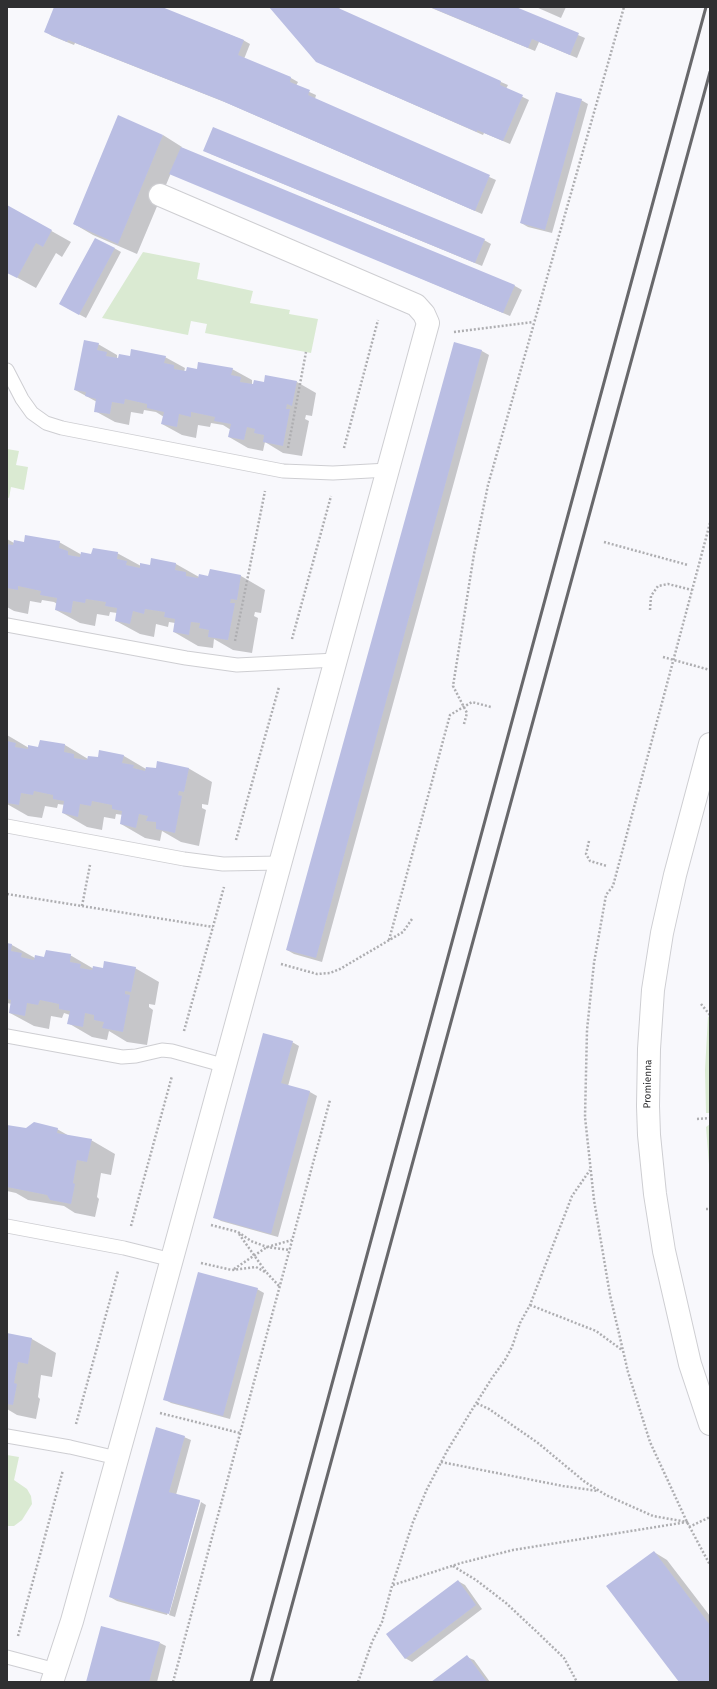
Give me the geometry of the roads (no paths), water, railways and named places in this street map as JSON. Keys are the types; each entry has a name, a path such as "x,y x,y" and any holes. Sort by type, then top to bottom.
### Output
{"street":[{"path":"54,1676 72,1621 173,1258 428,323 416,305 160,195"},
{"name":"Promienna","path":"710,744 675,875 662,933 653,990 649,1049 648,1106 649,1135 655,1194 664,1251 690,1364 710,1424"}],"lane":[{"path":"7,370 22,399 32,412 46,423 62,428 283,471 310,474 388,470"},
{"path":"7,625 186,658 231,664 336,660"},
{"path":"7,826 184,859 230,864 281,863"},
{"path":"7,1036 122,1056 136,1056 162,1050 226,1066"},
{"path":"7,1226 173,1258"},
{"path":"7,1436 70,1447 117,1458"},
{"path":"9,1657 54,1676"}],"railway":[{"path":"251,1682 706,7"},
{"path":"271,1682 710,72"}]}
